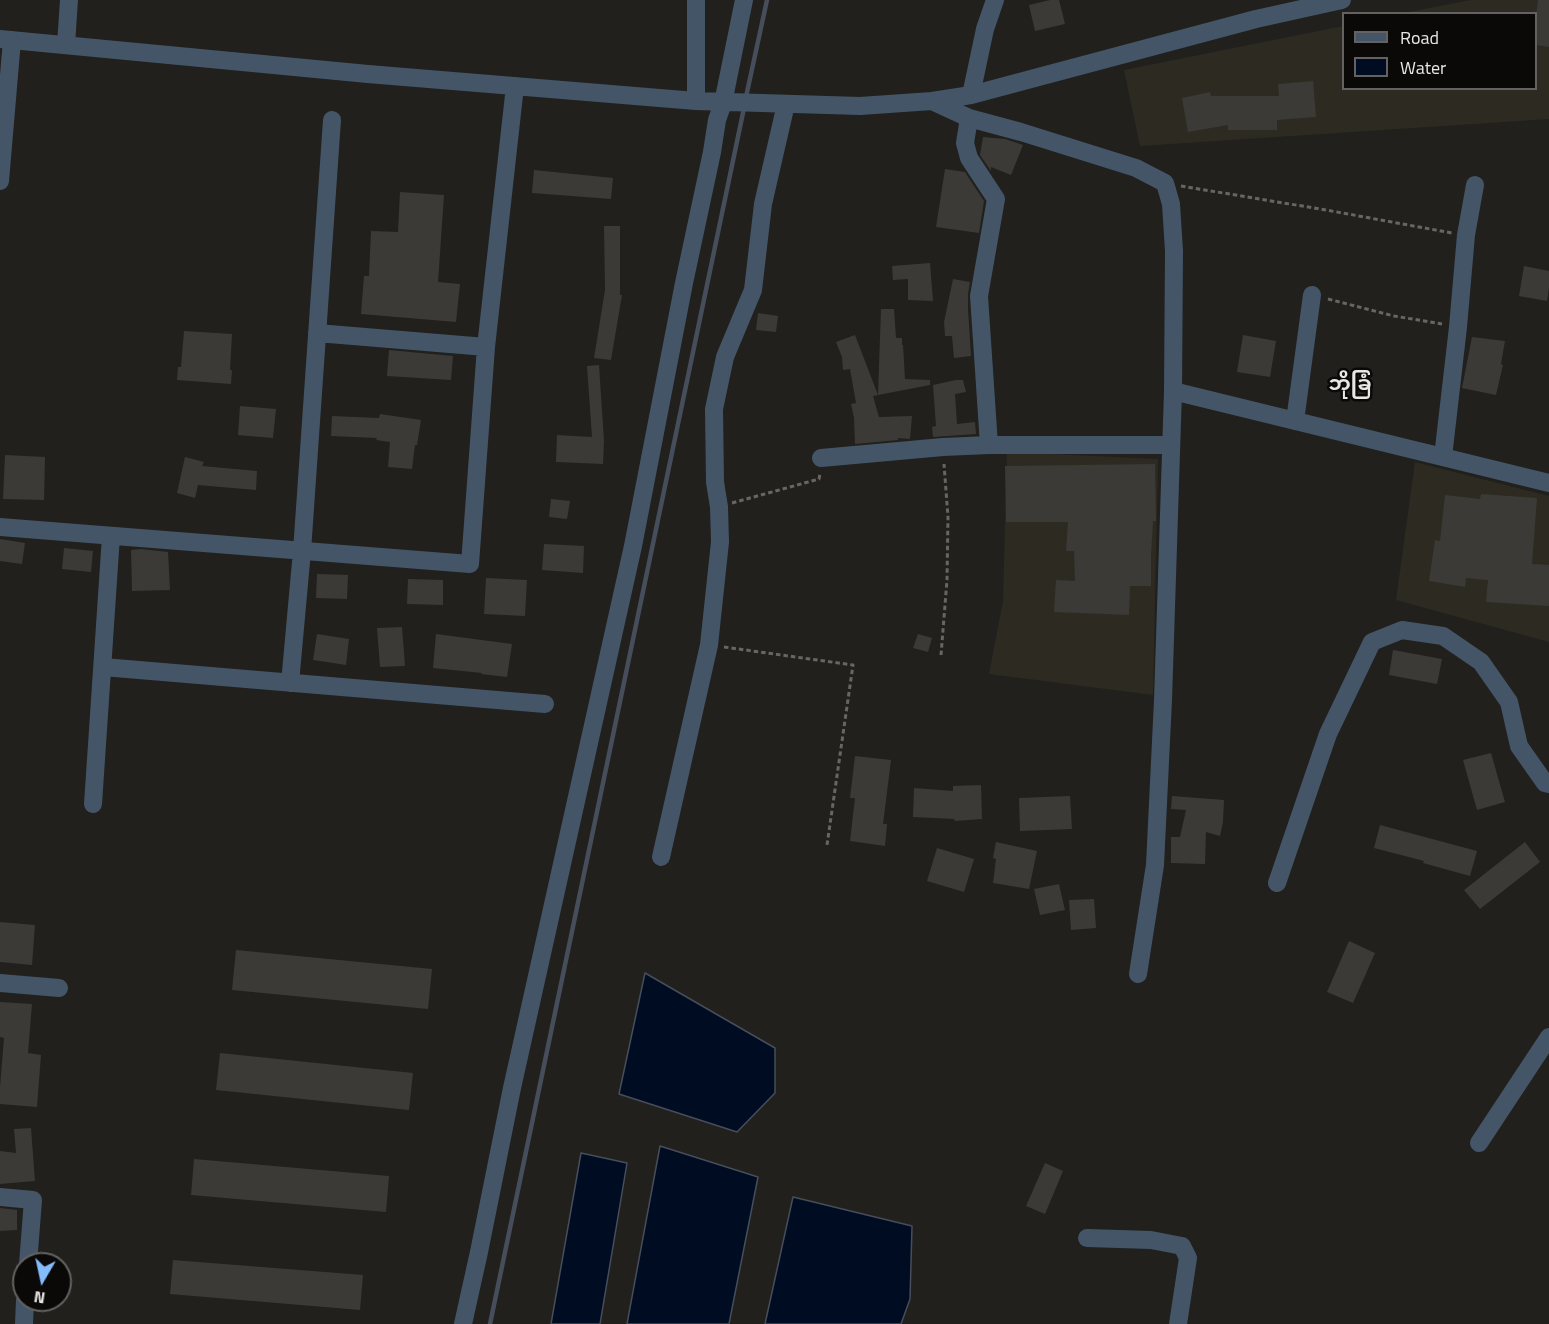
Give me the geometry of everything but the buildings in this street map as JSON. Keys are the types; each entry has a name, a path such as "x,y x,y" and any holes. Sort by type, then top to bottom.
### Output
{"street":[{"path":"66,45 69,0"},
{"path":"696,0 696,101"},
{"path":"463,1324 512,1088 633,546 717,120 723,103 744,0"},
{"path":"971,95 985,28 995,0"},
{"path":"0,182 6,40 368,74 696,101 860,106 932,101 971,95 1256,19 1342,0"},
{"path":"0,526 471,564 486,347 515,86"},
{"path":"932,101 969,118 1136,168 1165,183 1171,204 1174,251 1173,391 1163,688 1155,865 1138,974"},
{"path":"661,857 709,645 720,542 714,409 725,357 753,290 763,204 786,104"},
{"path":"969,118 965,143 969,158 996,199 979,296 989,445"},
{"path":"290,683 302,551 332,120"},
{"path":"1443,457 1466,235 1475,185"},
{"path":"1295,421 1312,295"},
{"path":"317,333 486,347"},
{"path":"1173,391 1549,483"},
{"path":"821,458 989,445 1170,445"},
{"path":"93,804 111,536"},
{"path":"1277,883 1328,734 1372,642 1402,630 1443,636 1481,662 1509,702 1519,746 1545,783 1549,784"},
{"path":"103,667 545,704"},
{"path":"0,983 58,988"},
{"path":"1479,1143 1549,1037"},
{"path":"0,1197 33,1200 29,1252"},
{"path":"1088,1238 1151,1240 1182,1246 1188,1258 1178,1324"}],"path":[{"path":"1165,183 1466,235"},
{"path":"1312,295 1394,316 1458,327"},
{"path":"941,655 947,580 948,517 943,447"},
{"path":"719,507 819,479 821,458"},
{"path":"709,645 853,665 826,845"}],"shaded area":[{"path":"1471,0 1549,0 1549,119 1140,146 1124,70 1342,26 1342,90 1537,90 1537,12 1409,12"},
{"path":"1007,452 1158,459 1153,695 989,674 1003,601"},
{"path":"1415,462 1549,496 1549,642 1396,600"}],"water":[{"path":"645,973 775,1048 775,1093 737,1132 619,1094"},
{"path":"660,1146 758,1177 729,1324 627,1324"},
{"path":"581,1153 627,1163 600,1324 551,1324"},
{"path":"793,1197 912,1226 910,1299 901,1324 765,1324"}],"waterway":[{"path":"746,97 767,0"},
{"path":"490,1324 744,108"}],"district":[{"name":"ဘိုခြံ","path":"1350,385"}]}
